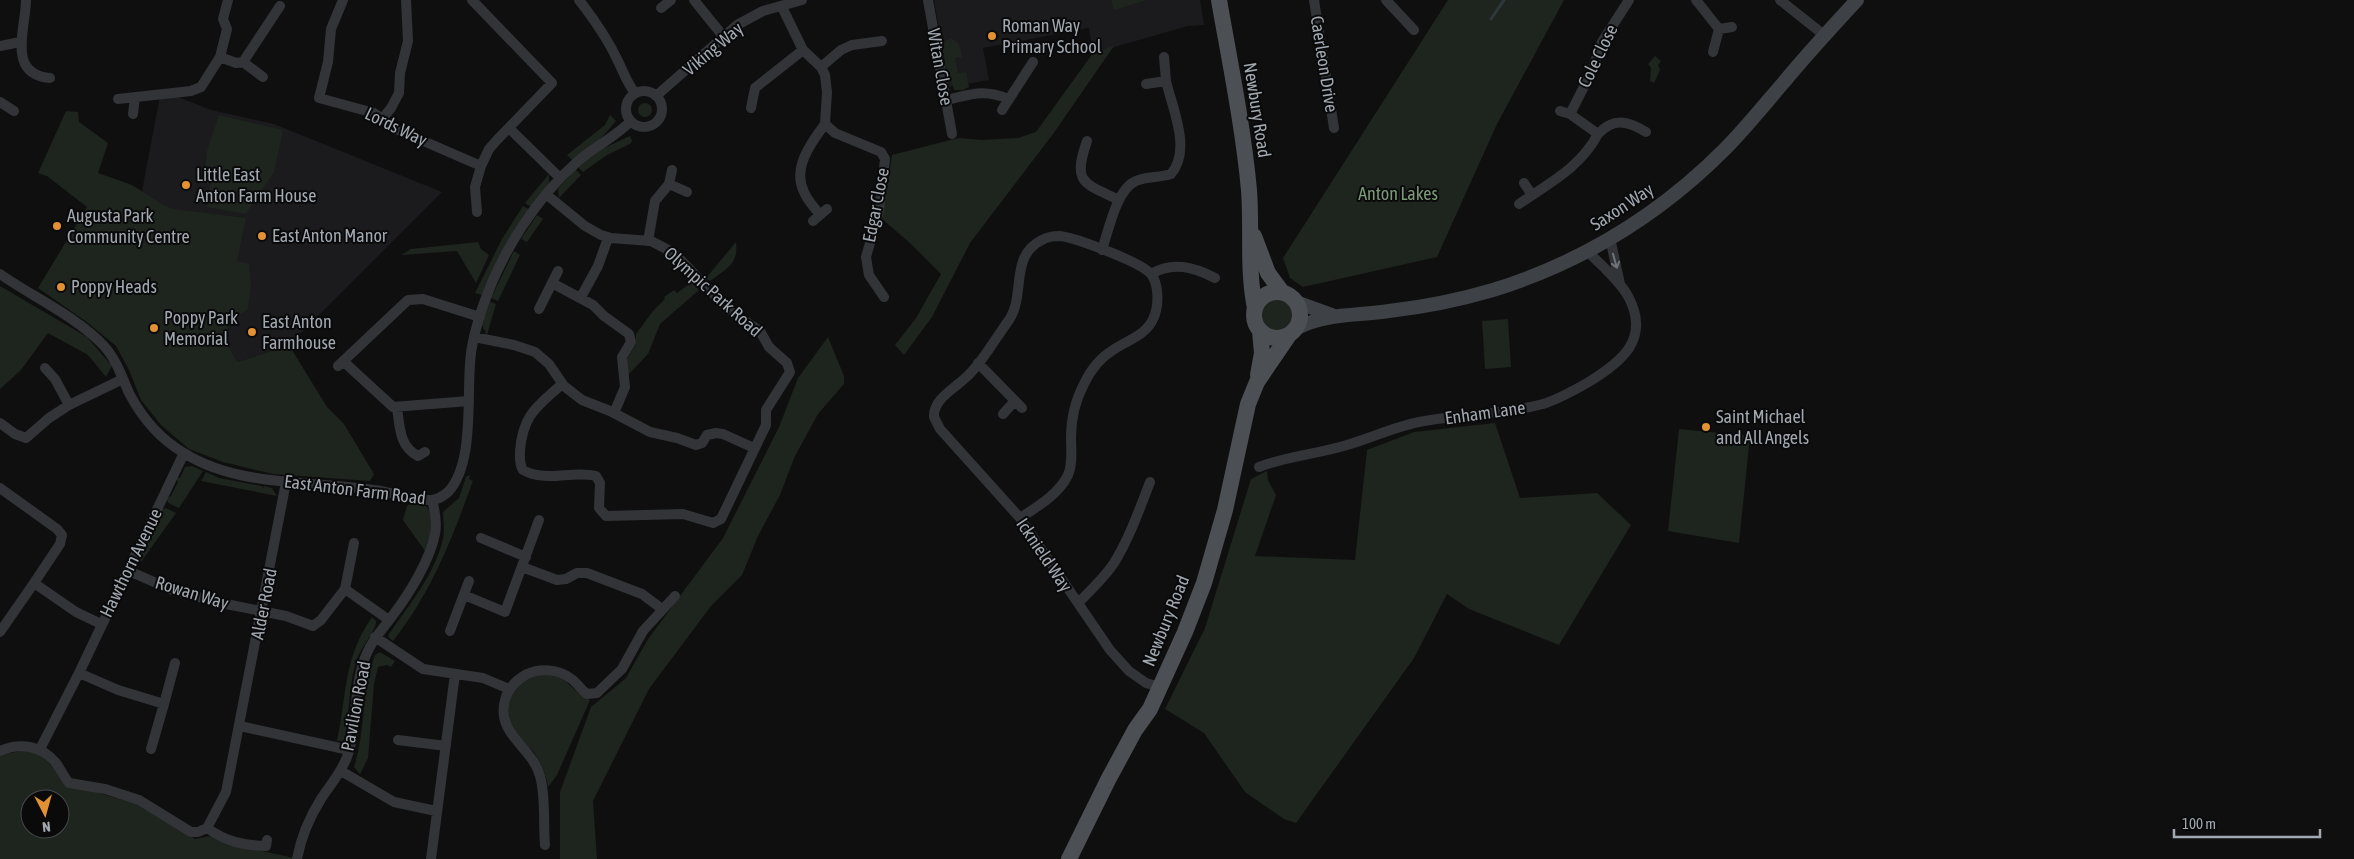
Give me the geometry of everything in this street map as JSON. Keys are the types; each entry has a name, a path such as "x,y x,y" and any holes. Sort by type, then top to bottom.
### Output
{"main road":[{"name":"Newbury Road","path":"1219,0 1245,154 1255,308"},
{"name":"Newbury Road","path":"1251,227 1268,273 1282,292"},
{"path":"1275,291 1282,292 1289,295 1296,302 1300,315 1293,332 1276,339 1260,332 1254,320 1255,308 1264,296 1275,291"},
{"name":"Newbury Road","path":"1069,859 1135,730 1150,709 1185,632 1209,567 1230,492 1243,419 1257,382 1262,353 1260,332"},
{"name":"Newbury Road","path":"1257,382 1293,332"}],"street":[{"path":"26,0 25,22 20,42 22,56 31,71 43,78 50,78"},
{"path":"118,99 191,91 201,87 220,57 227,29 223,19 228,0"},
{"name":"Lords Way","path":"342,0 332,29 328,62 319,98 374,113 398,130 481,166"},
{"path":"382,119 391,108 399,93 400,73 408,41 406,0"},
{"path":"472,0 552,83 489,149 474,187 477,212"},
{"path":"579,0 592,17 617,58 630,87 636,94"},
{"path":"661,8 671,0"},
{"path":"694,0 723,36"},
{"name":"Viking Way","path":"656,96 723,36 764,11 802,0"},
{"name":"Witan Close","path":"928,0 952,134"},
{"name":"Caerleon Drive","path":"1314,0 1334,128"},
{"path":"1386,0 1414,30"},
{"name":"Cole Close","path":"1598,134 1565,112 1592,71 1602,42 1629,0"},
{"path":"1696,0 1719,29"},
{"path":"1780,0 1824,35"},
{"name":"Saxon Way","path":"1293,332 1312,321 1333,316 1389,312 1464,297 1540,274 1587,252 1667,200 1720,154 1857,0"},
{"path":"243,62 280,6"},
{"path":"782,7 803,50 821,67 828,92 825,124 814,140 799,170 804,193 820,215"},
{"path":"1719,29 1732,27"},
{"path":"1712,52 1719,29"},
{"path":"821,67 841,50 852,45 882,41"},
{"path":"0,46 20,42"},
{"path":"751,108 755,88 803,50"},
{"path":"220,57 236,63 243,62 263,76"},
{"path":"1102,250 1119,200 1127,186 1134,181 1171,174 1180,154 1179,138 1166,81 1164,57"},
{"path":"1002,110 1033,62"},
{"path":"1146,84 1166,81"},
{"path":"646,91 656,96 662,109 657,121 644,127 631,121 627,114 627,106 630,99 636,94 646,91"},
{"path":"946,100 985,92 993,93 1009,100"},
{"path":"133,114 135,97"},
{"path":"0,102 14,111"},
{"name":"East Anton Farm Road","path":"0,274 97,339 110,355 145,418 160,435 184,453 223,469 286,482 363,488 432,500 447,493 455,480 466,440 470,362 474,337 480,316 507,253 523,226 560,178 582,158 631,121"},
{"path":"1519,204 1576,164 1588,152 1598,134 1608,125 1620,121 1631,123 1646,132"},
{"name":"Edgar Close","path":"825,124 835,133 881,152 885,159 878,211 866,257 869,275 884,297"},
{"path":"509,128 560,178"},
{"path":"1087,141 1079,164 1082,178 1085,183 1119,200"},
{"path":"648,241 655,201 669,184 672,170"},
{"path":"1524,183 1532,195"},
{"path":"669,184 686,192"},
{"name":"Olympic Park Road","path":"547,195 585,226 608,238 648,241 665,247 678,256 731,312 758,329 769,347 788,364 789,376 766,410 766,423 718,521 708,522 683,514 606,516 599,508 600,483 596,476 578,474 552,476 527,472 521,466 522,434 526,422 537,407 562,384"},
{"path":"1003,414 1019,404 978,363 1014,310 1019,271 1032,247 1044,239 1059,236 1102,250 1136,264 1151,274 1154,280 1157,300 1151,323 1139,336 1106,355 1090,371 1079,393 1074,409 1068,474 1054,492 1020,518"},
{"path":"581,297 595,272 608,238"},
{"name":"Enham Lane","path":"1259,467 1279,460 1309,455 1349,444 1375,434 1420,422 1530,407 1558,399 1609,369 1631,347 1637,330 1635,313 1620,284 1610,238"},
{"name":"Enham Lane","path":"1587,252 1620,284"},
{"path":"1151,274 1161,268 1178,266 1215,278"},
{"path":"539,309 558,271"},
{"path":"552,283 593,305 604,316 625,330 630,338 630,344 621,360 624,390 614,413"},
{"path":"469,402 393,407 340,364 408,300 423,299 480,316"},
{"name":"Saxon Way","path":"1296,302 1333,316"},
{"path":"474,337 514,345 535,352 549,364 562,384 582,400 614,413 648,431 677,438 694,445 702,443 708,436 718,433 754,448"},
{"name":"Icknield Way","path":"978,363 965,379 937,404 934,415 940,429 1020,518 1052,568 1121,663 1146,683 1160,687"},
{"path":"45,368 55,379 69,405"},
{"path":"0,424 15,434 26,438 49,418 69,405 123,379"},
{"path":"397,408 402,437 408,451 418,456 424,452"},
{"name":"Hawthorn Avenue","path":"40,749 79,673 184,453"},
{"name":"Alder Road","path":"207,828 224,798 240,726 286,482"},
{"path":"1078,603 1099,582 1114,563 1126,542 1150,482"},
{"path":"0,488 50,524 62,535 60,544 0,632"},
{"name":"Pavilion Road","path":"298,859 300,842 309,821 341,771 349,750 361,671 366,654 417,577 433,542 436,528 432,500"},
{"path":"464,595 505,612 539,520"},
{"path":"481,538 526,556"},
{"path":"354,542 345,589 389,620"},
{"path":"522,567 557,580 566,579 577,573 587,573 642,594 662,609"},
{"name":"Rowan Way","path":"128,570 172,590 294,618 313,626 321,620 345,589"},
{"path":"450,631 469,581"},
{"path":"34,583 76,612 102,624"},
{"path":"545,845 543,790 539,772 528,753 509,733 504,720 504,706 509,689 526,674 547,670 567,676 587,694 598,693 622,668 643,631 675,596"},
{"path":"375,638 416,666 430,671 483,678 509,689"},
{"path":"151,749 175,662"},
{"path":"79,673 118,690 164,704"},
{"path":"431,859 455,674"},
{"path":"240,726 349,750"},
{"path":"398,740 446,746"},
{"path":"0,751 22,746 40,749 54,761 65,779 72,784 106,789 135,798 191,832 198,832 207,828 226,841 248,845 266,846 267,840"},
{"path":"341,771 394,802 436,812"}],"shaded area":[{"name":"Roman Way Primary School","path":"934,0 1200,0 1204,25 1188,26 1093,53 1089,28 983,48 989,80 949,87"},
{"path":"173,95 211,110 274,124 442,192 289,345 238,362 228,348 227,332 234,317 142,191 160,96"}],"green space":[{"path":"1111,0 1147,0 1114,10"},
{"name":"Anton Lakes","path":"1448,0 1564,0 1497,124 1437,257 1303,287 1290,278 1283,258"},
{"path":"951,38 959,44 962,57 955,58 958,73 966,72 969,87 963,90 954,90 950,77 947,78 942,43"},
{"path":"1114,46 1053,134 970,243 932,317 904,355 895,345 916,318 941,274 910,243 882,219 892,155 958,138 982,140 1018,138 1036,132 1093,53"},
{"path":"1655,56 1661,61 1658,65 1660,70 1654,83 1650,81 1651,68 1648,64"},
{"path":"642,103 648,103 652,110 648,117 642,117 638,113 638,107"},
{"path":"66,111 78,112 79,122 108,143 98,173 132,185 173,209 246,218 237,261 249,264 251,282 248,309 233,320 229,326 227,332 228,346 238,362 289,345 327,407 344,424 374,474 370,481 273,474 223,462 189,449 161,425 141,400 129,370 116,346 88,323 38,288 87,207 47,176 38,173"},
{"path":"219,115 283,130 274,172 246,214 207,207 211,181 204,176 207,151"},
{"path":"610,115 616,121 604,135 573,161 567,155 605,125"},
{"path":"630,136 632,141 630,144 607,155 583,172 578,167 604,148"},
{"path":"575,169 581,175 559,198 558,189"},
{"path":"549,174 549,183 531,207 525,203"},
{"path":"523,206 530,210 482,295 475,293 502,239"},
{"path":"537,215 543,219 527,242 521,239"},
{"path":"478,242 481,249 489,255 476,283 457,251 401,255 411,249"},
{"path":"736,242 733,261 710,281 706,278"},
{"path":"514,251 520,255 498,301 491,298"},
{"path":"692,282 699,290 660,324 648,354 628,375 625,362 636,344 636,334 653,311 665,299 664,297 674,290 677,293"},
{"path":"0,286 87,337 112,366 106,377 88,355 48,333 21,370 0,389"},
{"path":"1276,299 1288,304 1293,316 1288,328 1276,333 1264,328 1259,316 1264,304"},
{"path":"489,301 496,304 487,335 482,325"},
{"path":"1508,319 1511,367 1485,369 1482,321"},
{"path":"828,337 844,376 844,384 818,414 795,456 780,495 758,536 742,575 711,606 649,689 593,801 597,859 560,859 560,792 591,707 626,678 648,639 723,538 779,427 798,378"},
{"path":"1495,423 1520,498 1597,493 1631,525 1559,645 1469,609 1447,594 1414,658 1296,823 1284,819 1245,792 1204,733 1165,709 1205,628 1251,479 1267,471 1268,480 1276,495 1255,556 1355,560 1367,450 1414,432"},
{"path":"1679,429 1750,436 1739,543 1668,531"},
{"path":"192,466 203,471 179,508 168,503 167,498 171,496 178,482 176,477 180,478 185,467"},
{"path":"206,472 219,478 262,486 263,488 264,486 272,488 277,496 201,481"},
{"path":"470,475 469,479 473,481 438,568 418,605 393,641 388,637 389,634 421,589 434,565 444,536 443,512 459,498 466,477"},
{"path":"411,503 426,506 431,516 431,528 425,551 403,520 407,506"},
{"path":"166,508 176,513 141,562 137,560 148,543 147,539 161,510"},
{"path":"372,617 376,624 354,668 346,736 343,741 337,741 351,662 363,632"},
{"path":"380,652 395,661 391,667 387,665 378,667 374,684 368,758 360,774 354,767 358,753 368,682 375,655"},
{"path":"557,674 582,696 590,700 557,775 548,787 537,757 518,737 512,727 509,709 510,700 518,684 534,675"},
{"path":"26,750 33,752 48,762 62,782 136,804 195,839 210,836 253,849 299,859 0,859 0,755"}],"waterway":[{"path":"1491,19 1504,0"}],"place":[{"name":"Roman Way Primary School","path":"992,36"},
{"name":"Little East Anton Farm House","path":"186,185"},
{"name":"Augusta Park Community Centre","path":"57,226"},
{"name":"East Anton Manor","path":"262,236"},
{"name":"Poppy Heads","path":"61,287"},
{"name":"Poppy Park Memorial","path":"154,328"},
{"name":"East Anton Farmhouse","path":"252,332"},
{"name":"Saint Michael and All Angels","path":"1706,427"}]}
